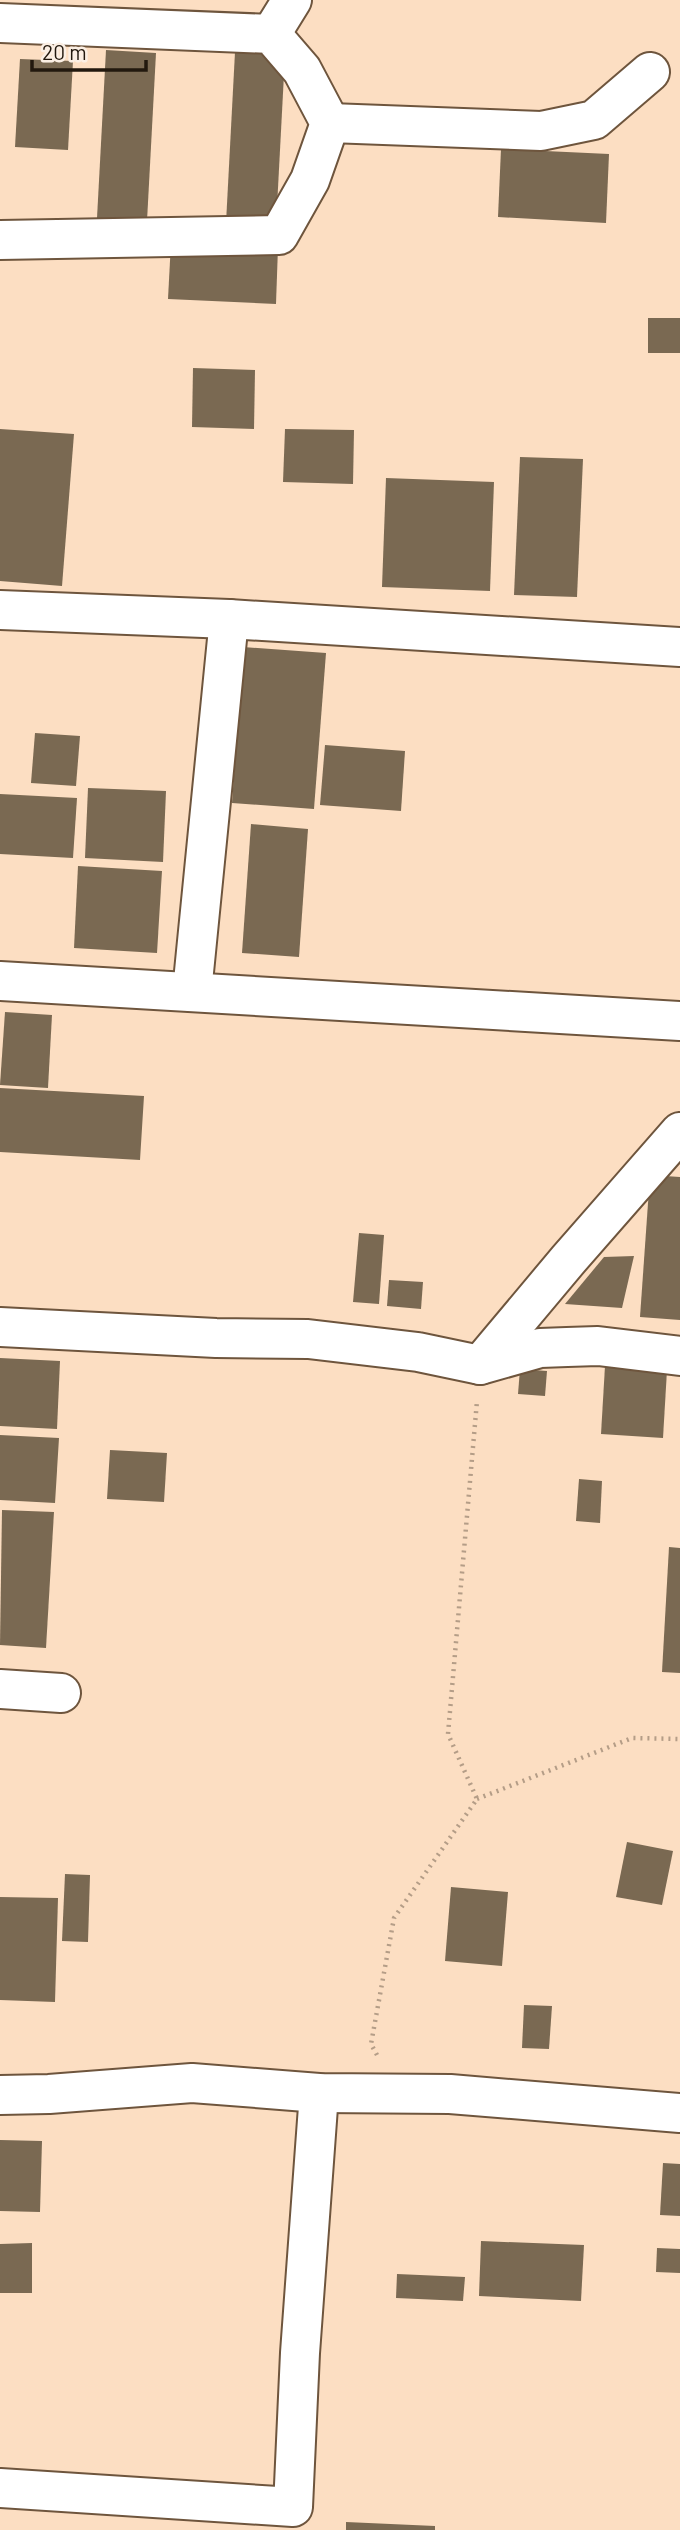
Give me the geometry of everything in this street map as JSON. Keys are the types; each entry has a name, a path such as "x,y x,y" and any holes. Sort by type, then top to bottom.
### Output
{"street":[{"path":"271,34 292,0"},
{"path":"0,23 271,34 302,70 330,123 310,180 279,234 0,240"},
{"path":"330,123 541,131 594,120 650,72"},
{"path":"0,610 229,620 680,647"},
{"path":"192,992 229,620"},
{"path":"0,981 680,1021"},
{"path":"480,1366 680,1132"},
{"path":"0,1328 216,1338 308,1339 418,1352 480,1366 540,1348 598,1346 680,1356"},
{"path":"0,1689 61,1693"},
{"path":"0,2095 192,2083 319,2093 450,2094 680,2113"},
{"path":"0,2488 293,2507 300,2353 319,2093"}],"path":[{"path":"477,1799 448,1734 480,1366"},
{"path":"397,2094 371,2043 394,1918 477,1799 632,1738 680,1739"}],"building":[{"path":"106,50 156,53 147,221 97,218"},
{"path":"235,52 285,55 276,226 226,223"},
{"path":"20,59 73,61 68,150 15,147"},
{"path":"501,149 609,154 606,223 498,217"},
{"path":"171,242 278,247 276,304 168,299"},
{"path":"648,318 680,318 680,353 648,353"},
{"path":"193,368 255,370 254,429 192,427"},
{"path":"0,429 74,434 62,586 0,581"},
{"path":"285,429 354,430 353,484 283,482"},
{"path":"520,457 583,459 577,597 514,595"},
{"path":"386,478 494,482 490,591 382,587"},
{"path":"243,647 326,653 314,809 232,803"},
{"path":"35,733 80,736 76,786 31,783"},
{"path":"325,745 405,751 401,811 320,805"},
{"path":"88,788 166,791 163,862 85,858"},
{"path":"0,794 77,798 73,858 0,854"},
{"path":"251,824 308,829 299,957 242,953"},
{"path":"78,866 162,871 157,953 74,948"},
{"path":"5,1012 52,1015 48,1088 0,1085"},
{"path":"0,1088 144,1096 140,1160 0,1152"},
{"path":"650,1175 680,1177 680,1320 640,1317"},
{"path":"359,1233 384,1235 379,1304 353,1302"},
{"path":"634,1256 622,1308 565,1304 604,1257"},
{"path":"389,1280 423,1282 421,1309 387,1306"},
{"path":"0,1358 60,1361 57,1429 0,1426"},
{"path":"605,1366 667,1370 663,1438 601,1434"},
{"path":"520,1369 547,1371 545,1396 518,1394"},
{"path":"0,1435 59,1438 55,1503 0,1500"},
{"path":"110,1450 167,1453 164,1502 107,1499"},
{"path":"579,1479 602,1481 600,1523 576,1521"},
{"path":"2,1510 54,1512 46,1648 0,1645"},
{"path":"669,1547 680,1548 680,1673 662,1672"},
{"path":"627,1842 673,1851 662,1905 616,1897"},
{"path":"65,1874 90,1875 88,1942 62,1941"},
{"path":"451,1887 508,1892 502,1966 445,1961"},
{"path":"0,1897 58,1898 55,2002 0,2000"},
{"path":"524,2005 552,2006 549,2049 522,2048"},
{"path":"0,2140 42,2141 40,2212 0,2211"},
{"path":"663,2163 680,2164 680,2216 660,2215"},
{"path":"481,2241 584,2245 581,2301 479,2296"},
{"path":"32,2243 32,2293 0,2293 0,2244"},
{"path":"657,2248 680,2249 680,2273 656,2272"},
{"path":"397,2274 465,2277 463,2301 396,2298"},
{"path":"346,2522 435,2526 435,2530 346,2530"}]}
